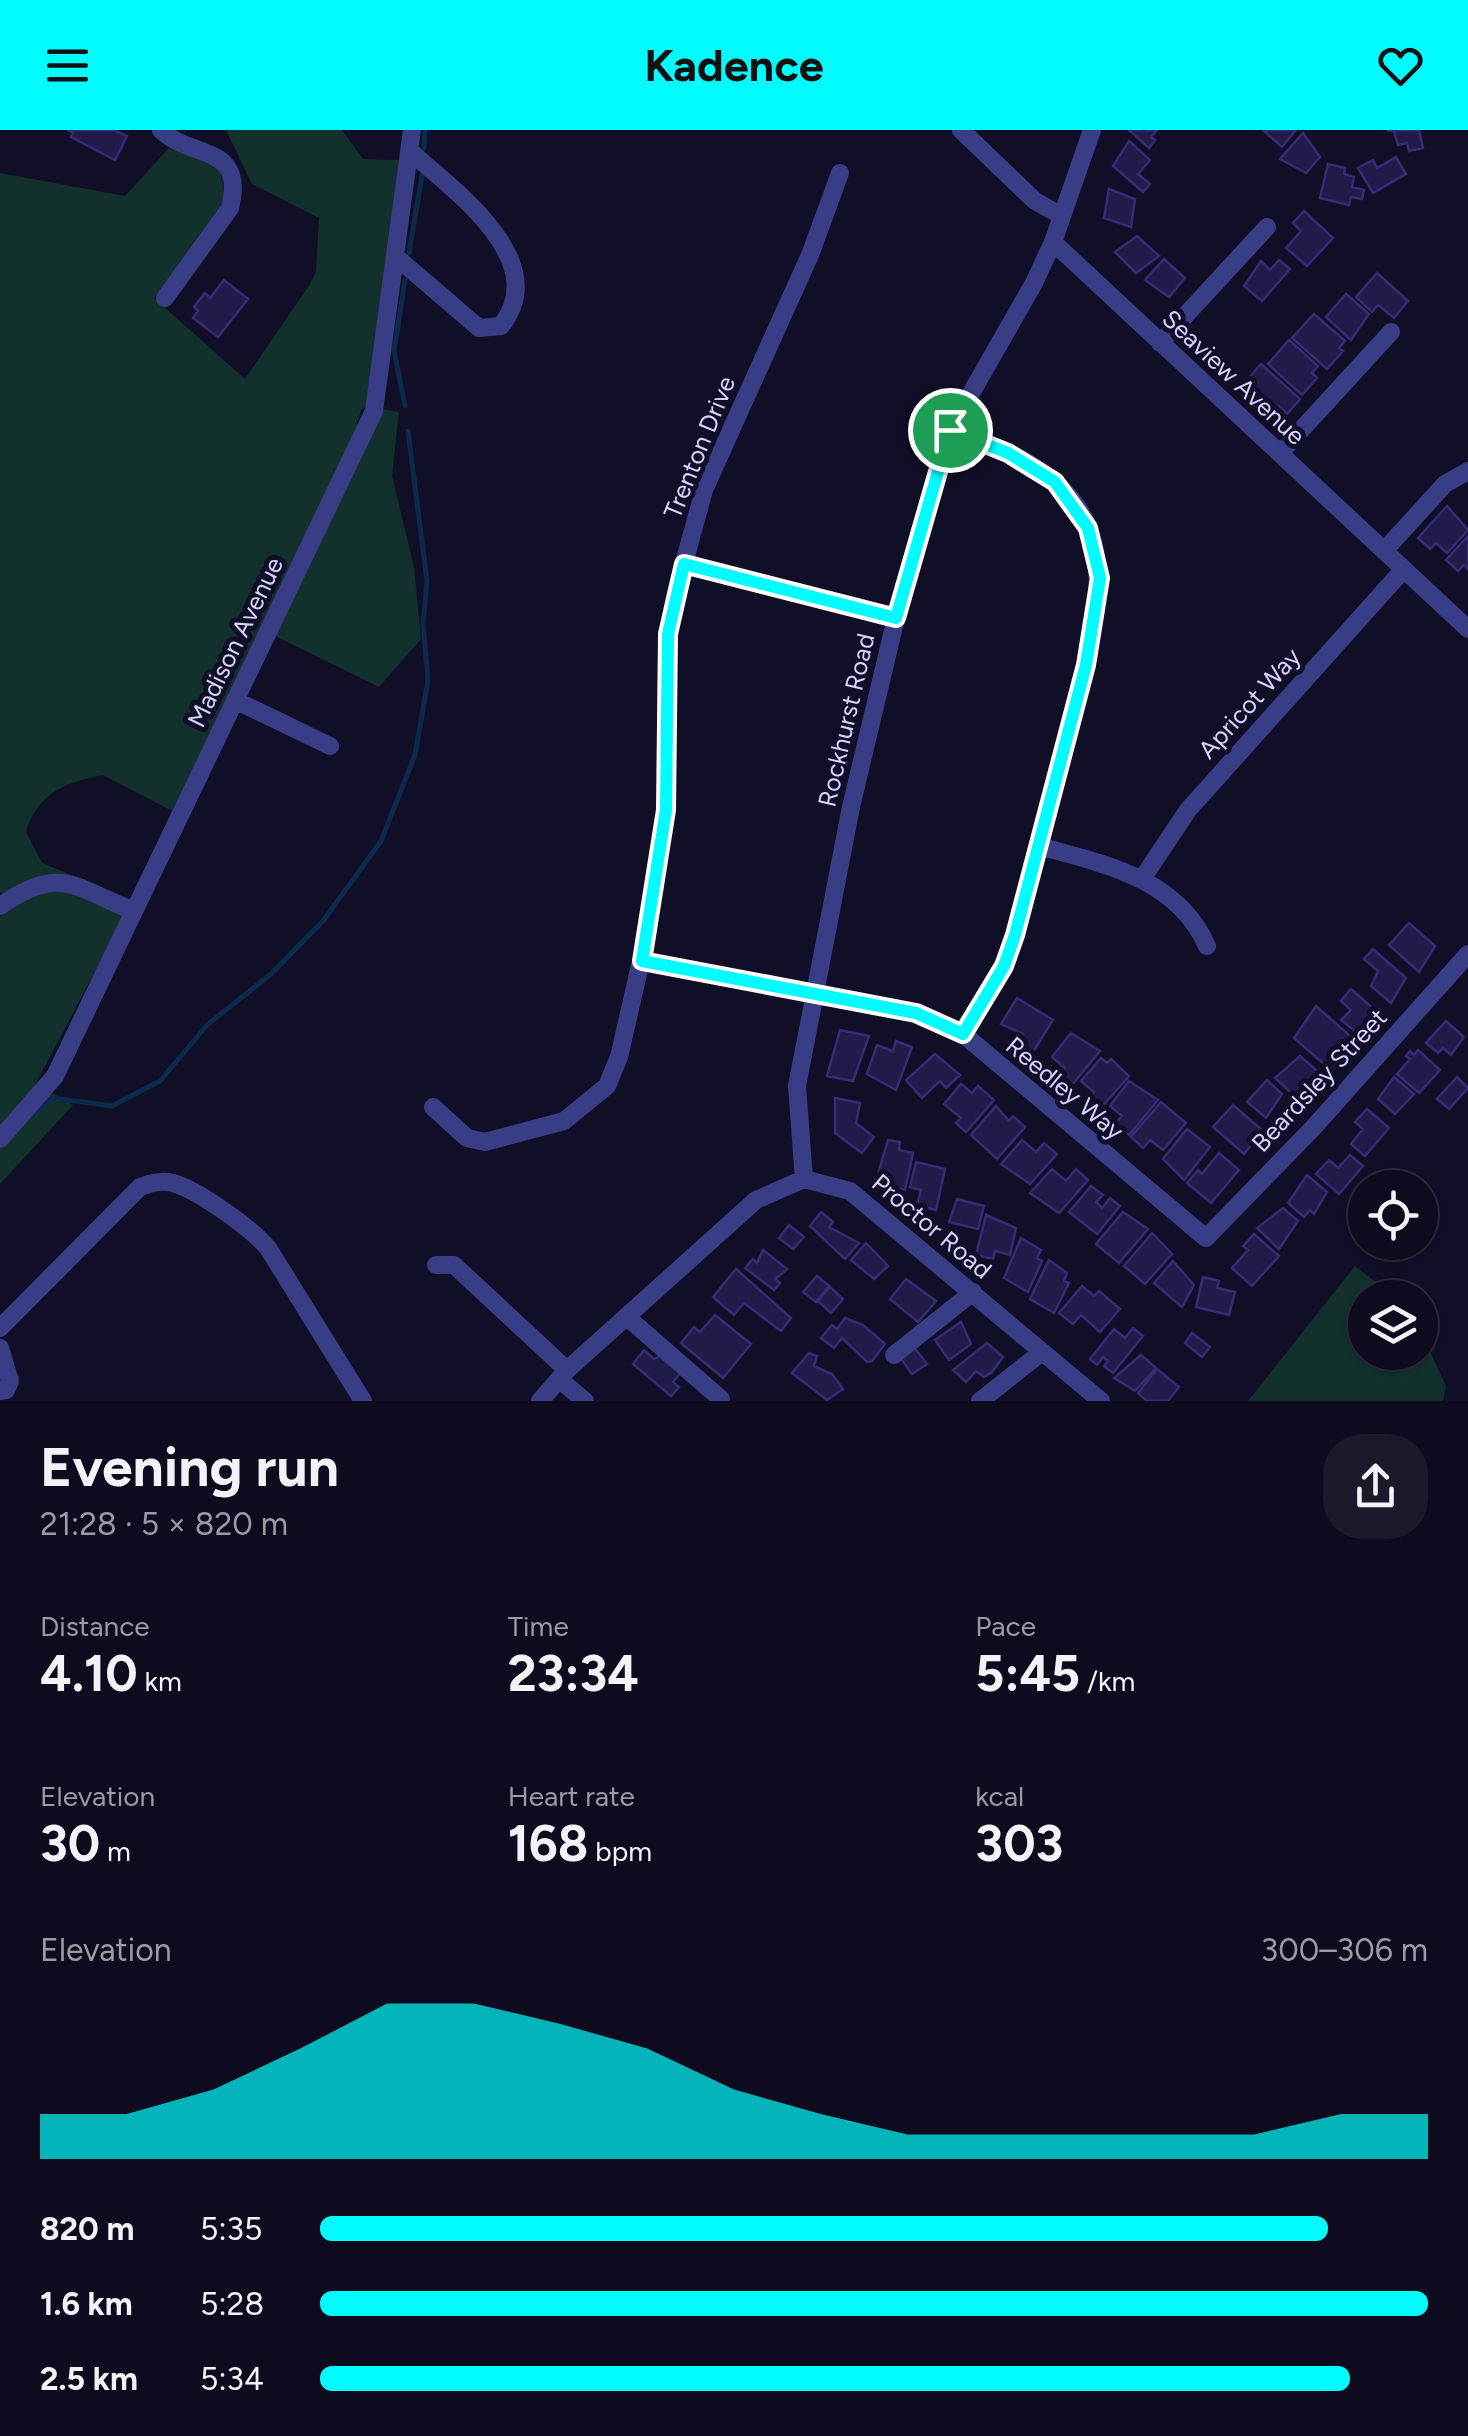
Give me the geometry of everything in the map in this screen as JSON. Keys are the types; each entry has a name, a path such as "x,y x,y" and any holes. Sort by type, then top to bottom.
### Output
{"street":[{"path":"162,130 210,151 224,163 234,190 230,208 165,298"},
{"name":"Madison Avenue","path":"0,1139 55,1076 374,411 412,130"},
{"path":"961,130 1035,201 1062,216"},
{"path":"1052,242 1092,130"},
{"path":"395,256 479,328 502,326 516,304 516,278 488,224 410,150"},
{"name":"Trenton Drive","path":"434,1107 467,1138 484,1142 564,1122 606,1086 620,1057 642,961 666,810 668,634 684,564 704,490 810,255 840,173"},
{"path":"1160,343 1268,228"},
{"name":"Seaview Avenue","path":"1052,242 1468,628"},
{"name":"Rockhurst Road","path":"804,1180 796,1096 861,758 896,618 950,430 1034,284 1052,242"},
{"path":"1280,453 1391,332"},
{"path":"950,430 1008,453 1055,482 1088,528 1096,552 1100,604 1039,846 1004,966 963,1034"},
{"path":"1384,551 1445,484 1468,471"},
{"path":"684,564 896,618"},
{"name":"Apricot Way","path":"1142,879 1188,810 1404,569"},
{"path":"235,700 330,746"},
{"path":"1039,846 1142,879 1180,906 1199,927 1208,946"},
{"path":"0,906 34,884 59,881 134,911"},
{"name":"Beardsley Street","path":"1206,1238 1313,1128 1468,954"},
{"name":"Reedley Way","path":"642,961 916,1013 963,1034 1206,1238"},
{"path":"540,1401 563,1374 756,1200 804,1180"},
{"name":"Proctor Road","path":"804,1180 850,1191 1101,1401"},
{"path":"0,1328 140,1187 157,1182 175,1184 256,1234 364,1401"},
{"path":"436,1265 454,1265 585,1401"},
{"path":"894,1355 974,1292"},
{"path":"628,1318 720,1400"},
{"path":"0,1348 10,1381 6,1390 0,1391"},
{"path":"980,1401 1042,1352"}],"green space":[{"path":"226,130 342,130 363,159 399,160 368,405 361,410 354,435 172,811 103,775 77,781 55,792 31,819 26,832 42,863 133,900 36,1083 73,1105 0,1184 0,917 19,904 0,892 0,173 125,196 169,148 207,159 220,170 225,199 154,298 245,379 316,272 319,218 252,184"},
{"path":"383,409 399,412 392,476 414,567 421,639 379,687 273,635"},
{"path":"1355,1266 1373,1280 1348,1280 1348,1370 1438,1369 1446,1386 1443,1401 1248,1401"}],"building":[{"path":"67,130 114,130 127,136 115,160 71,137 73,133"},
{"path":"1129,130 1157,130 1149,148"},
{"path":"1263,130 1296,130 1282,147"},
{"path":"1387,130 1419,130 1423,148 1409,151 1407,143 1398,145 1394,131"},
{"path":"1303,133 1320,157 1306,173 1280,159"},
{"path":"1129,141 1150,160 1138,174 1150,184 1143,192 1113,166"},
{"path":"1396,157 1406,174 1373,193 1358,168 1373,160 1377,168"},
{"path":"1328,164 1345,168 1344,174 1354,177 1352,187 1364,190 1362,199 1351,197 1349,205 1320,198"},
{"path":"1109,189 1135,199 1131,227 1104,218"},
{"path":"1304,211 1333,238 1307,266 1286,248 1301,231 1293,223"},
{"path":"1137,236 1159,256 1136,273 1115,252"},
{"path":"1164,259 1185,278 1169,297 1145,280"},
{"path":"1279,260 1290,269 1262,301 1244,286 1261,261 1270,270"},
{"path":"1377,273 1408,301 1394,318 1378,305 1372,312 1356,297"},
{"path":"224,280 248,299 218,337 193,318 198,311 194,307 205,293 210,298"},
{"path":"1346,294 1369,314 1351,340 1326,317"},
{"path":"1314,314 1345,341 1339,348 1343,351 1327,369 1292,338"},
{"path":"1289,340 1318,366 1312,373 1317,378 1302,395 1268,364"},
{"path":"1261,364 1300,399 1287,414 1279,406 1271,415 1241,387"},
{"path":"1447,506 1468,530 1447,553 1436,543 1430,549 1418,538"},
{"path":"1468,536 1468,569 1464,565 1458,571 1446,560"},
{"path":"1409,923 1435,946 1419,972 1389,945"},
{"path":"1373,949 1406,978 1391,1003 1371,986 1378,971 1364,959"},
{"path":"1351,989 1376,1011 1361,1036 1341,1020 1351,1010 1341,1001"},
{"path":"1017,998 1053,1020 1033,1052 1018,1043 1023,1034 1001,1024"},
{"path":"1316,1006 1357,1042 1332,1071 1294,1038"},
{"path":"1446,1021 1464,1037 1451,1055 1443,1048 1438,1053 1426,1043"},
{"path":"840,1030 869,1036 853,1081 827,1076"},
{"path":"1071,1033 1100,1051 1071,1086 1058,1076 1065,1068 1052,1057"},
{"path":"896,1041 912,1047 896,1090 867,1074 877,1045 893,1051"},
{"path":"1418,1050 1440,1070 1419,1093 1397,1074 1410,1059 1406,1056 1410,1051 1414,1055"},
{"path":"935,1054 960,1075 946,1088 940,1081 922,1098 906,1080"},
{"path":"1300,1056 1317,1071 1297,1098 1275,1078"},
{"path":"1101,1058 1107,1063 1111,1059 1129,1076 1099,1110 1087,1100 1094,1092 1081,1081"},
{"path":"1394,1077 1414,1094 1395,1114 1378,1099"},
{"path":"1457,1077 1468,1088 1449,1109 1437,1099"},
{"path":"1267,1080 1282,1094 1266,1118 1247,1102"},
{"path":"1129,1081 1158,1100 1129,1135 1115,1124 1122,1116 1110,1106"},
{"path":"961,1084 972,1093 978,1086 994,1100 966,1132 956,1123 961,1118 944,1104"},
{"path":"835,1098 860,1103 856,1123 874,1137 862,1153 835,1133"},
{"path":"1161,1102 1186,1123 1163,1150 1150,1140 1143,1148 1131,1137"},
{"path":"1233,1105 1263,1131 1244,1154 1213,1127"},
{"path":"996,1106 1009,1121 1013,1116 1025,1127 997,1159 971,1135"},
{"path":"1367,1109 1389,1128 1365,1156 1351,1144 1363,1129 1355,1122"},
{"path":"1187,1129 1210,1147 1184,1180 1163,1159"},
{"path":"888,1140 900,1142 899,1150 913,1153 905,1190 889,1187 890,1180 877,1177"},
{"path":"1022,1140 1036,1152 1044,1143 1057,1154 1030,1184 1001,1164"},
{"path":"1219,1153 1239,1170 1211,1203 1187,1183 1198,1170 1202,1174"},
{"path":"1350,1155 1363,1166 1348,1170 1348,1184 1339,1194 1316,1174 1329,1160 1338,1168"},
{"path":"916,1162 945,1169 936,1210 917,1205 921,1190 910,1187"},
{"path":"1052,1169 1066,1181 1076,1169 1088,1180 1059,1213 1030,1193"},
{"path":"1307,1175 1327,1192 1314,1214 1310,1210 1304,1217 1288,1203"},
{"path":"1091,1186 1103,1195 1096,1202 1102,1208 1110,1198 1120,1206 1097,1234 1069,1212"},
{"path":"957,1199 984,1206 978,1229 949,1222"},
{"path":"1283,1208 1298,1221 1279,1249 1257,1228"},
{"path":"821,1212 833,1222 829,1227 859,1243 845,1259 810,1226"},
{"path":"1123,1212 1148,1229 1119,1263 1096,1244"},
{"path":"986,1215 1016,1228 1010,1255 995,1251 993,1259 976,1255"},
{"path":"789,1225 804,1237 793,1249 779,1238"},
{"path":"1152,1233 1172,1254 1145,1284 1124,1266"},
{"path":"1254,1234 1279,1256 1252,1286 1232,1268 1248,1250 1243,1246"},
{"path":"1021,1238 1041,1250 1037,1258 1042,1261 1028,1292 1004,1278"},
{"path":"866,1243 888,1266 874,1279 851,1260"},
{"path":"763,1250 787,1269 775,1279 780,1283 774,1290 745,1268 753,1259 757,1263"},
{"path":"1049,1260 1067,1273 1064,1281 1069,1283 1054,1313 1030,1299"},
{"path":"1173,1261 1194,1285 1182,1307 1154,1283"},
{"path":"736,1269 791,1318 781,1331 744,1303 734,1315 713,1297"},
{"path":"817,1276 829,1286 816,1302 803,1292"},
{"path":"1203,1277 1219,1281 1217,1288 1235,1292 1229,1315 1196,1307"},
{"path":"906,1279 936,1301 918,1322 890,1299"},
{"path":"1082,1286 1094,1296 1099,1291 1120,1309 1100,1332 1081,1315 1073,1324 1059,1313"},
{"path":"830,1287 843,1299 831,1313 818,1301"},
{"path":"715,1315 751,1344 723,1378 681,1343 694,1327 700,1332"},
{"path":"845,1318 863,1325 885,1344 872,1361 867,1362 842,1338 834,1348 821,1338 832,1325 837,1329"},
{"path":"961,1322 971,1344 949,1360 935,1340"},
{"path":"1133,1328 1143,1336 1113,1373 1104,1366 1108,1361 1103,1357 1097,1365 1090,1359 1114,1329 1125,1338"},
{"path":"1192,1333 1210,1347 1202,1357 1185,1343"},
{"path":"987,1343 1003,1357 992,1372 984,1377 976,1371 966,1382 953,1370"},
{"path":"914,1347 927,1364 912,1374 900,1357"},
{"path":"644,1350 654,1359 664,1354 683,1370 673,1382 679,1387 671,1396 633,1364"},
{"path":"809,1353 817,1356 814,1366 832,1374 843,1389 827,1400 792,1373"},
{"path":"1141,1355 1156,1368 1135,1391 1114,1378"},
{"path":"1157,1369 1179,1387 1168,1401 1147,1401 1138,1393"}],"waterway":[{"path":"424,148 425,130"},
{"path":"409,253 423,170"},
{"path":"405,280 394,351 405,406"},
{"path":"29,1117 53,1098 112,1106 160,1081 207,1025 271,974 323,921 381,841 415,755 428,680 423,624 427,581 408,431"}],"route":[{"path":"950,430 1008,453 1055,482 1088,528 1100,578 1100,604 1086,665 1004,966 963,1034 916,1013 642,961 669,773 668,634 684,564 896,618 938,458 950,430"}]}
